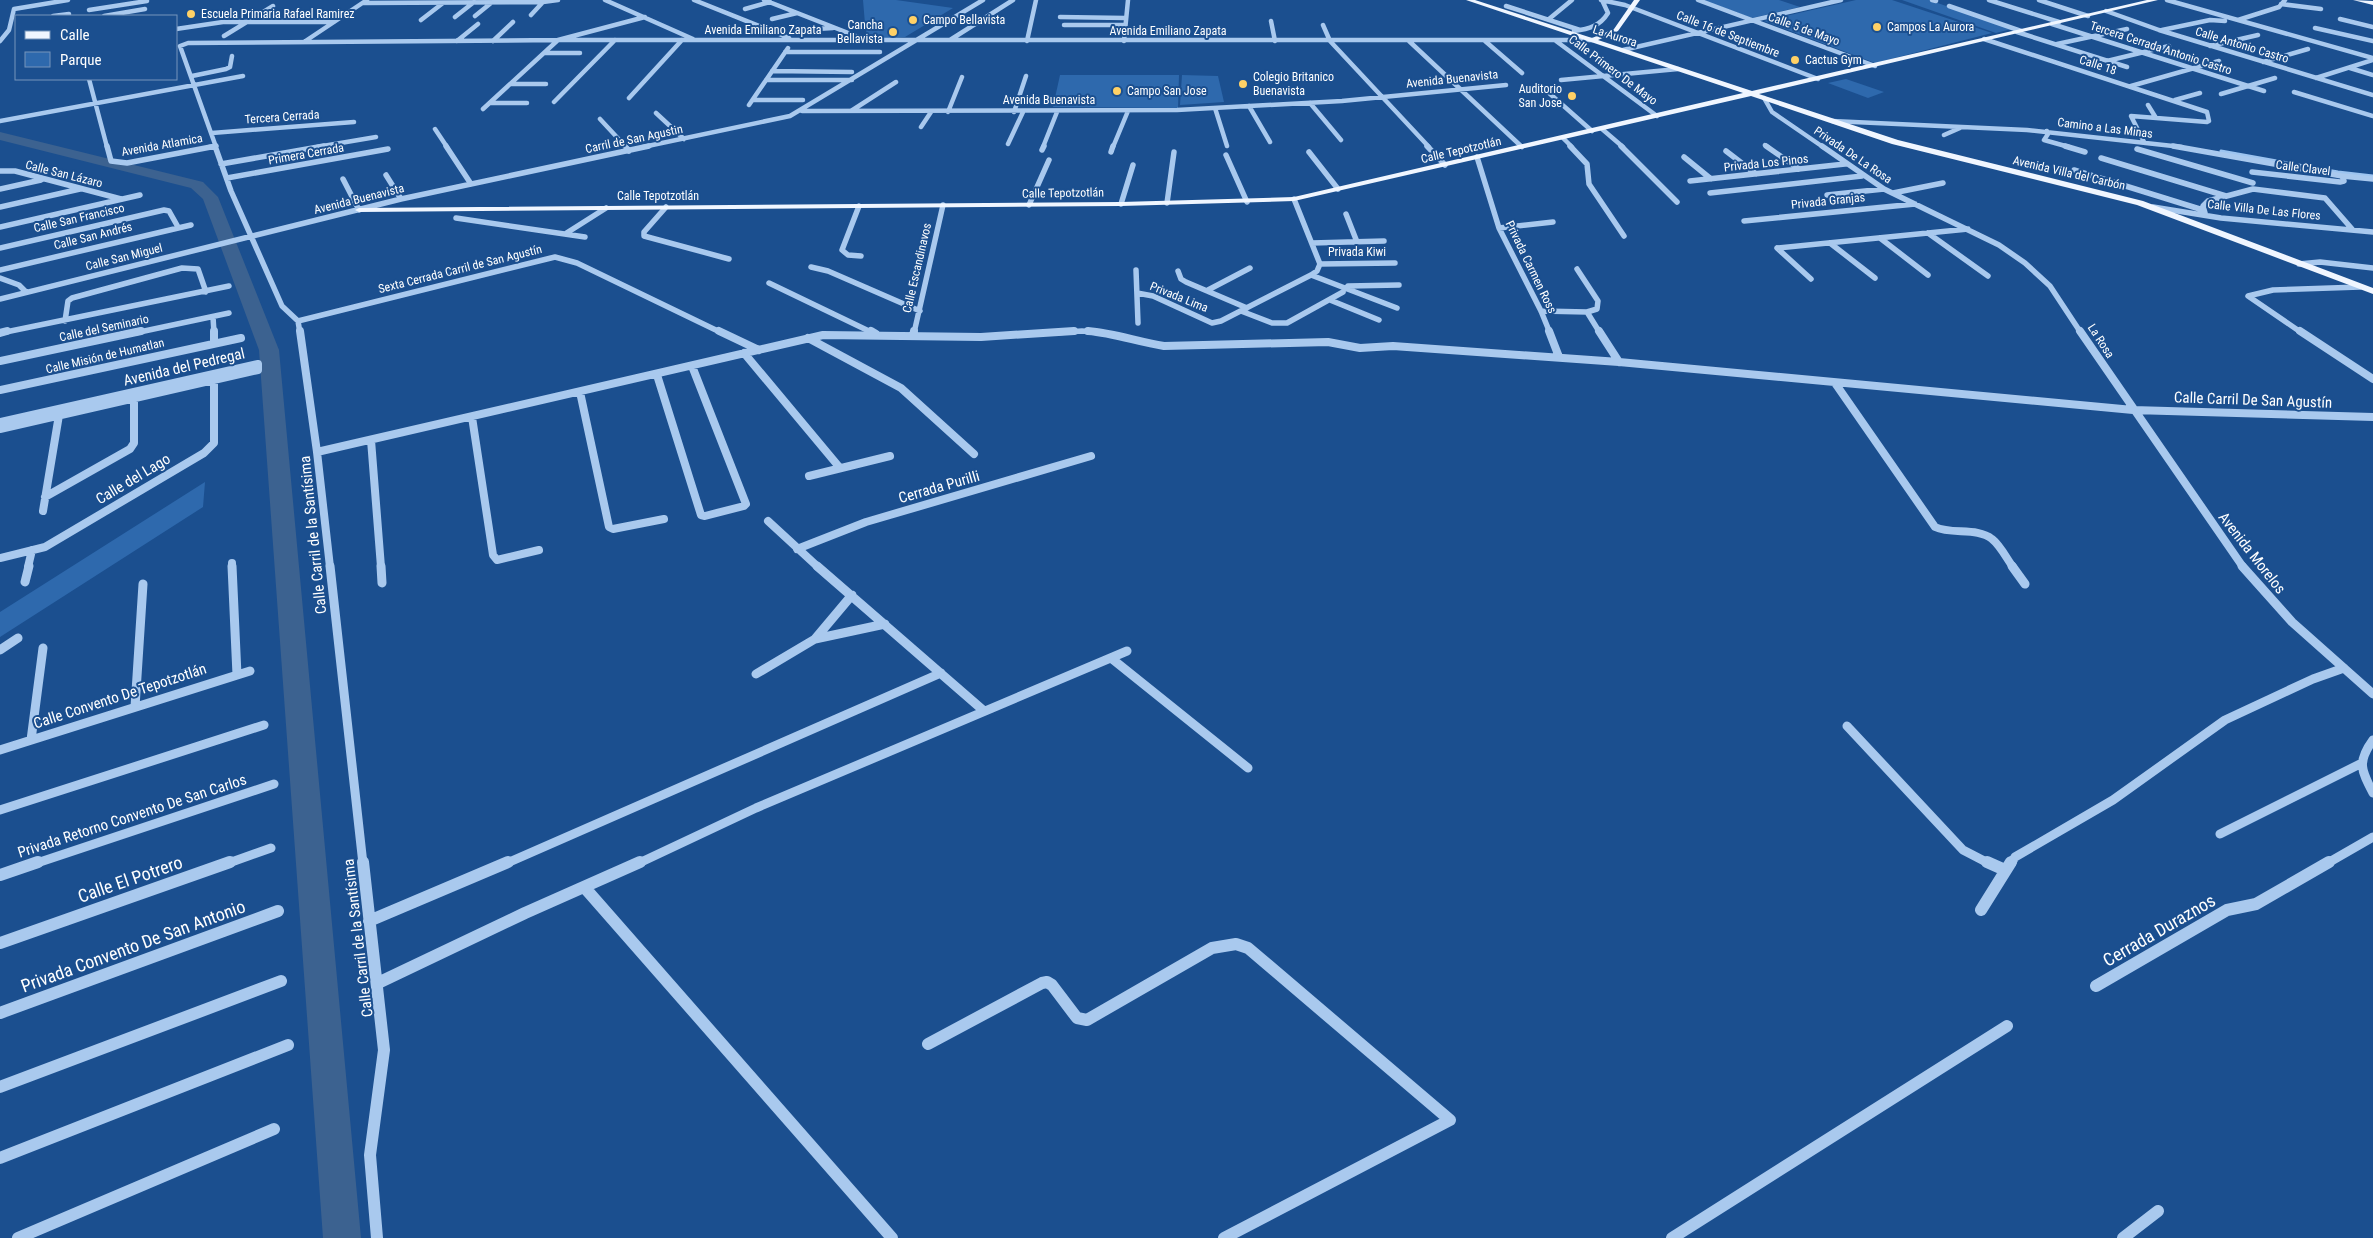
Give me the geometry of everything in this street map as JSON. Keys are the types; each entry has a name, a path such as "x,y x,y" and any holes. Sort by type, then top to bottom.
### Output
{"main road":[{"name":"La Aurora","path":"1469,0 1503,8 1566,32 1755,94"},
{"path":"1594,40 1616,30 1637,0"},
{"name":"Calle Tepotzotlán","path":"359,210 1122,204 1246,202 1294,199 1755,94 2151,0"},
{"path":"2356,0 2373,3"},
{"name":"Avenida Villa del Carbón","path":"1755,94 1929,152 2153,207 2373,291"}],"street":[{"path":"0,41 13,23 12,11 14,9 32,3 68,0"},
{"path":"89,10 147,0 145,10 140,15"},
{"path":"304,42 365,1 443,3 475,1 491,3 558,0"},
{"path":"605,0 696,40"},
{"path":"694,0 792,42 749,106"},
{"path":"764,0 866,40"},
{"path":"802,111 983,0"},
{"path":"950,40 1013,0"},
{"path":"1027,41 1036,0"},
{"path":"1124,41 1128,0"},
{"path":"1503,8 1512,0"},
{"path":"1549,19 1572,0"},
{"path":"1566,32 1593,28 1602,23 1608,13 1602,0"},
{"name":"Calle 16 de Septiembre","path":"1602,0 1632,8 1818,79"},
{"name":"Calle 5 de Mayo","path":"1698,0 1875,66"},
{"path":"1817,0 1827,3"},
{"path":"1623,50 1841,0"},
{"path":"1989,0 2056,23"},
{"path":"2039,0 2088,16"},
{"path":"2167,0 2373,59"},
{"path":"455,17 475,1"},
{"path":"531,15 543,2"},
{"path":"744,9 770,2"},
{"path":"2159,30 2210,20 2238,20 2283,2 2321,9"},
{"path":"421,20 443,3"},
{"path":"475,16 491,3"},
{"path":"224,36 273,6"},
{"path":"1949,6 2126,67"},
{"path":"1503,8 1549,19 1580,30"},
{"path":"111,15 145,10"},
{"name":"Calle Antonio Castro","path":"2106,11 2159,30 2373,95"},
{"path":"772,20 797,13"},
{"path":"62,15 70,14"},
{"path":"484,108 558,40 645,17"},
{"path":"1060,17 1125,18"},
{"path":"2340,19 2373,27"},
{"path":"1271,21 1275,41"},
{"path":"178,29 223,22 334,22"},
{"path":"492,41 513,22"},
{"name":"Tercera Cerrada Antonio Castro","path":"2056,23 2092,37 2264,91"},
{"path":"458,41 478,24"},
{"path":"1064,24 1125,25"},
{"path":"1323,25 1330,41 1445,165"},
{"path":"800,30 836,28"},
{"path":"2315,28 2373,42"},
{"path":"9,30 15,29"},
{"path":"2057,44 2127,29"},
{"path":"2210,46 2258,35"},
{"name":"Calle 18","path":"1984,39 2205,110"},
{"name":"Avenida Emiliano Zapata","path":"192,76 180,46 183,44 558,40 792,42 866,40 1594,40"},
{"path":"554,102 615,40"},
{"path":"629,98 682,40"},
{"name":"Calle Primero De Mayo","path":"1556,40 1657,116"},
{"path":"1409,41 1522,147"},
{"path":"1485,41 1522,73"},
{"path":"2107,61 2169,46"},
{"path":"2263,62 2308,49"},
{"path":"785,52 880,52"},
{"path":"545,53 580,53"},
{"path":"232,56 230,67 226,70 192,76 212,133 220,164 282,306 298,321"},
{"path":"2316,78 2373,59"},
{"path":"2130,86 2219,61"},
{"path":"2350,68 2373,75"},
{"path":"1561,80 1678,69"},
{"path":"772,71 852,72"},
{"path":"832,80 836,72"},
{"path":"0,121 243,76"},
{"path":"1014,112 1026,76"},
{"path":"948,112 962,77"},
{"path":"2221,94 2275,78"},
{"path":"88,80 95,103"},
{"path":"766,80 852,80"},
{"path":"851,111 896,82"},
{"path":"511,84 546,84"},
{"name":"Avenida Buenavista","path":"802,111 1057,112 1214,108 1383,98 1506,85"},
{"path":"2294,92 2373,116"},
{"path":"1549,93 1592,131"},
{"path":"2175,100 2200,93"},
{"name":"Privada De La Rosa","path":"1764,98 1772,112 1862,176 1884,189 1968,229"},
{"path":"753,100 804,100"},
{"name":"Avenida Atlamica","path":"95,103 111,161 127,163 216,146"},
{"path":"490,103 527,103"},
{"path":"1310,103 1341,140"},
{"path":"2148,105 2156,118"},
{"path":"1248,106 1270,142"},
{"path":"1214,108 1227,146"},
{"path":"2144,142 2130,117 2209,122 2205,110"},
{"name":"Carril de San Agustin","path":"470,184 772,121 802,111"},
{"path":"1112,152 1128,111"},
{"path":"656,112 684,139"},
{"path":"921,127 931,112"},
{"path":"1008,144 1023,112"},
{"path":"1042,150 1057,112"},
{"path":"600,119 629,151"},
{"name":"Camino a Las Minas","path":"1832,121 2047,131 2144,142 2342,176 2373,179"},
{"name":"Tercera Cerrada","path":"212,133 354,122"},
{"path":"1944,135 1962,127"},
{"path":"434,129 470,184"},
{"path":"1602,129 1624,147 1632,158 1678,202"},
{"path":"2047,131 2048,134 2044,140 2084,152"},
{"path":"220,164 376,137"},
{"path":"1563,138 1587,164 1589,169 1588,184 1624,236"},
{"path":"1765,145 1799,169"},
{"name":"Primera Cerrada","path":"227,178 388,149"},
{"path":"2137,149 2253,186 2325,198 2352,229"},
{"path":"1726,151 1756,174"},
{"path":"1167,203 1174,152"},
{"path":"1309,152 1338,189"},
{"path":"1226,155 1246,202"},
{"name":"Privada Carmen Ross","path":"1477,157 1499,228 1541,311 1559,357"},
{"path":"1684,157 1711,179"},
{"path":"2101,158 2226,196"},
{"path":"1029,205 1049,160"},
{"path":"2074,170 2204,213 2203,206 2209,200 2247,192 2253,186 2249,160"},
{"path":"1122,204 1133,164"},
{"name":"Privada Los Pinos","path":"1690,181 1845,164"},
{"name":"Calle San Lázaro","path":"0,171 15,172 122,199"},
{"name":"Calle Clavel","path":"2252,172 2340,182 2344,181 2342,176"},
{"path":"386,176 401,199"},
{"path":"1710,193 1862,176"},
{"path":"343,179 359,210"},
{"path":"0,189 42,180"},
{"path":"1893,193 1943,183"},
{"name":"Avenida Buenavista","path":"253,237 401,199 470,184"},
{"path":"0,207 83,189"},
{"path":"1827,195 1884,189"},
{"path":"0,227 140,195"},
{"path":"1294,199 1312,244 1316,270 1343,289 1397,308"},
{"name":"Privada Granjas","path":"1744,221 1915,204"},
{"name":"Calle Escandinavos","path":"913,336 943,205"},
{"path":"859,206 842,250 848,255 861,256"},
{"path":"666,207 644,232 644,236 729,259"},
{"name":"Calle Villa De Las Flores","path":"2153,207 2373,232"},
{"path":"566,234 606,208"},
{"name":"Calle San Francisco","path":"0,248 164,210 169,211 178,227"},
{"path":"1346,214 1358,242"},
{"path":"456,218 586,237"},
{"path":"1499,228 1553,222"},
{"name":"Calle San Andrés","path":"0,270 191,225"},
{"path":"1811,279 1776,248 1968,229 1999,246 2025,264 2050,286"},
{"path":"1928,233 1988,276"},
{"name":"Calle San Miguel","path":"0,299 25,290 253,237"},
{"path":"1880,238 1928,275"},
{"path":"1312,244 1384,241"},
{"path":"0,294 25,290 207,243"},
{"path":"1830,243 1874,278"},
{"name":"Sexta Cerrada Carril de San Agustín","path":"298,321 555,257 577,263 594,273 759,350"},
{"path":"2299,264 2320,262 2373,268"},
{"name":"Privada Kiwi","path":"1316,270 1395,263"},
{"path":"65,321 68,301 72,298 192,267 198,269 206,292"},
{"path":"810,267 828,271 920,311"},
{"path":"1208,290 1250,268"},
{"path":"1541,311 1587,312 1596,309 1598,302 1577,269"},
{"path":"1136,270 1138,323"},
{"path":"1244,309 1316,270"},
{"path":"1178,271 1181,279 1208,290 1272,323 1287,323 1330,300 1343,289 1399,285"},
{"path":"0,278 25,290"},
{"path":"769,283 879,335"},
{"name":"Calle del Seminario","path":"0,333 229,286"},
{"name":"La Rosa","path":"2050,286 2133,410"},
{"path":"2360,286 2273,290 2248,296 2251,300 2373,379"},
{"name":"Privada Lima","path":"1137,293 1153,296 1212,323 1244,309"},
{"path":"1330,300 1379,320"},
{"path":"1587,312 1619,362"},
{"name":"Calle del Seminario","path":"0,361 229,313"},
{"path":"213,316 214,343"},
{"name":"Calle Carril de la Santísima","path":"298,321 318,452 384,1050"},
{"name":"Calle Carril De San Agustín","path":"318,452 657,375 823,335 982,337 1082,331 1108,332 1143,343 1164,346 1328,342 1360,348 1393,346 1619,362 2133,410 2373,417"},
{"name":"Calle Misión de Humatlan","path":"0,390 241,338"},
{"path":"808,338 901,388 974,454"},
{"path":"744,353 840,468"},
{"name":"Avenida del Pedregal","path":"0,422 214,377 258,370 258,364 214,377 134,398 0,429"},
{"path":"657,375 701,515 705,516 744,506 746,504 692,366"},
{"name":"Calle del Lago","path":"0,558 45,547 204,453 214,443 214,377"},
{"path":"1835,383 1935,526 1943,530 1987,535 1993,539 2025,584"},
{"path":"580,392 610,527 613,530 664,519"},
{"path":"45,497 130,449 134,443 134,398"},
{"name":"Avenida Morelos","path":"2133,410 2227,546 2258,587 2292,622 2373,694"},
{"path":"43,512 59,415"},
{"path":"472,417 493,555 497,560 539,550"},
{"path":"371,440 382,583"},
{"path":"809,476 890,456"},
{"name":"Cerrada Purilli","path":"797,549 866,522 1091,456"},
{"path":"768,521 797,549 984,711"},
{"path":"25,582 32,550"},
{"path":"232,563 237,675"},
{"path":"134,708 142,584"},
{"path":"815,639 852,595"},
{"path":"756,674 815,639 885,624"},
{"path":"0,650 18,638"},
{"path":"31,740 43,648"},
{"path":"378,984 525,913 585,888 756,808 1127,651"},
{"path":"1110,658 1248,768"},
{"path":"1981,910 2015,857 2113,800 2224,720 2313,679 2344,668"},
{"name":"Calle Convento De Tepotzotlán","path":"0,750 250,671"},
{"path":"369,921 420,901 941,673"},
{"path":"0,810 264,725"},
{"path":"1847,726 1963,850 1978,859 2005,870"},
{"path":"2373,740 2362,757 2360,764 2373,793"},
{"path":"2220,834 2360,764"},
{"name":"Privada Retorno Convento De San Carlos","path":"0,876 274,784"},
{"name":"Cerrada Duraznos","path":"2096,986 2227,910 2256,904 2373,837"},
{"name":"Calle El Potrero","path":"0,943 271,848"},
{"path":"585,888 892,1238"},
{"name":"Privada Convento De San Antonio","path":"0,1013 278,911"},
{"path":"928,1044 1042,983 1047,982 1052,985 1077,1018 1087,1020 1212,948 1236,944 1248,948 1450,1120 1224,1238"},
{"path":"0,1087 282,981"},
{"path":"1672,1238 2007,1026"},
{"path":"0,1158 288,1044"},
{"path":"377,1238 370,1155 384,1050"},
{"path":"18,1238 274,1129"},
{"path":"2123,1238 2158,1211"}],"green space":[{"path":"863,0 896,0 953,8 905,37 867,40 866,28 852,24 865,24"},
{"path":"1703,0 1779,0 1800,7 1752,18"},
{"name":"Campos La Aurora","path":"1856,0 1892,0 1992,33 1875,63 1764,21"},
{"path":"1902,0 1929,0 2012,29 1996,33"},
{"name":"Campo San Jose","path":"1060,75 1179,75 1178,108 1053,107"},
{"path":"1182,75 1218,76 1224,102 1180,105"},
{"path":"1846,79 1884,92 1868,98 1828,83"},
{"path":"205,482 203,507 0,637 0,612"}],"waterway":[{"path":"0,136 197,185 210,197 269,350 342,1238"},
{"path":"2221,151 2338,172 2373,176"}],"place":[{"name":"Escuela Primaria Rafael Ramirez","path":"191,14"},
{"name":"Campo Bellavista","path":"913,20"},
{"name":"Campos La Aurora","path":"1877,27"},
{"name":"Cancha Bellavista","path":"893,32"},
{"name":"Cactus Gym","path":"1795,60"},
{"name":"Colegio Britanico Buenavista","path":"1243,84"},
{"name":"Campo San Jose","path":"1117,91"},
{"name":"Auditorio San Jose","path":"1572,96"}]}
